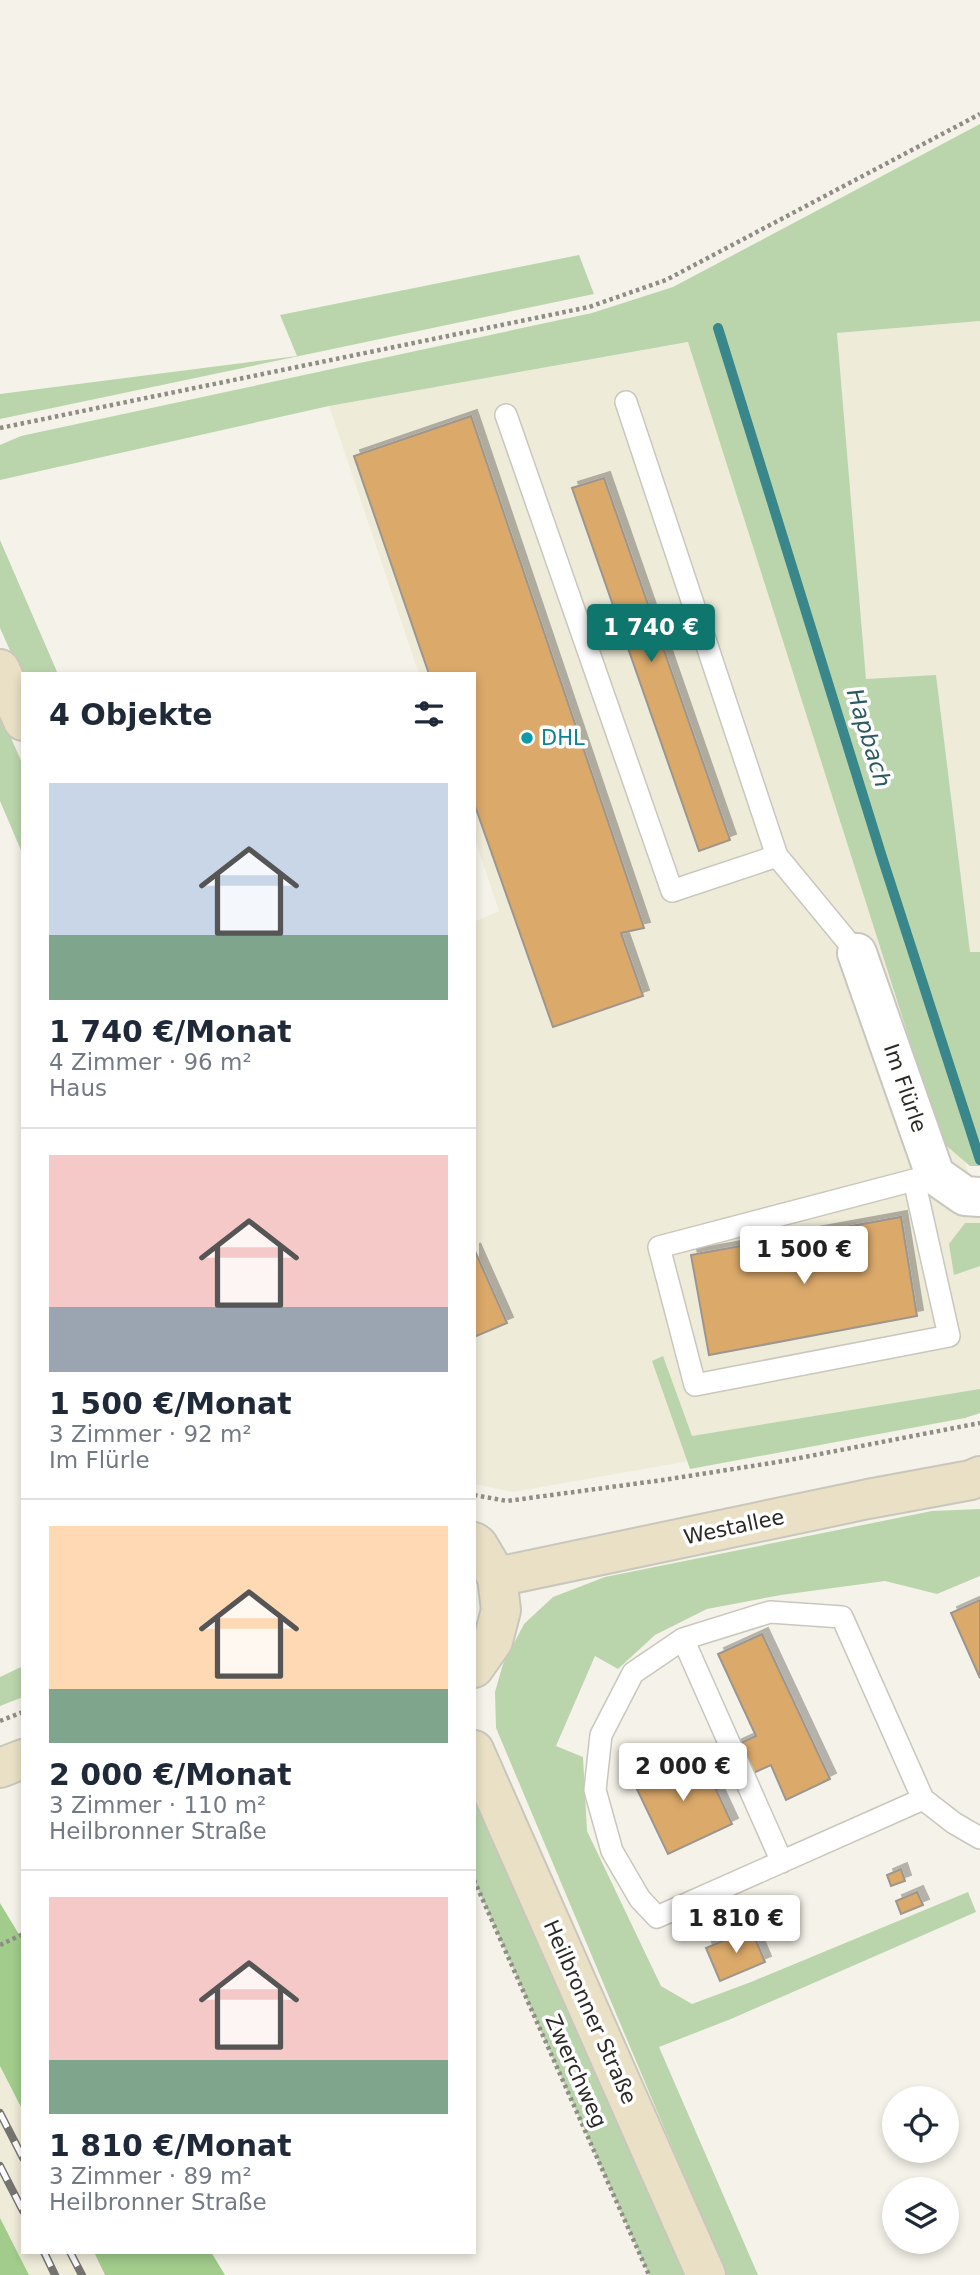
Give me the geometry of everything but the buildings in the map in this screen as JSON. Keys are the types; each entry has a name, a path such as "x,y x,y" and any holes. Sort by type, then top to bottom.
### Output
{"main road":[{"path":"0,670 21,717"},
{"name":"Westallee","path":"497,1577 868,1499 977,1479"},
{"path":"476,1544 497,1577 501,1609 493,1641 476,1665"},
{"name":"Heilbronner Straße","path":"476,1755 706,2275"},
{"path":"0,1768 21,1760"}],"street":[{"name":"Im Flürle","path":"857,953 925,1178"},
{"path":"925,1178 964,1196 980,1196"}],"lane":[{"path":"625,402 777,856 857,953"},
{"path":"506,415 672,891 777,856"},
{"path":"925,1178 950,1336 695,1385 660,1247 925,1178"},
{"path":"923,1799 657,1917 640,1899 612,1851 595,1790 601,1735 633,1672 683,1639 770,1612 842,1617 923,1799 980,1839"},
{"path":"683,1639 782,1862"}],"path":[{"path":"0,428 589,307 666,280 980,114"},
{"path":"476,1494 507,1501 663,1480 784,1461 980,1423"},
{"path":"0,1721 21,1713"},
{"name":"Zwerchweg","path":"476,1885 649,2275"},
{"path":"0,1945 21,1935"}],"shaded area":[{"path":"980,321 980,952 970,953 866,679 837,333"},
{"path":"689,342 980,1207 980,1404 689,1461 513,1492 476,1484 476,921 499,911 476,843 476,672 418,672 329,406"},
{"path":"0,2066 21,2107 21,2254 95,2254 105,2275 29,2275 0,2218"}],"green space":[{"path":"980,124 980,321 837,333 866,679 936,675 970,952 980,952 980,1166 970,1166 942,1142 688,342 329,406 0,480 0,445 21,436 592,313 673,287"},
{"path":"579,255 594,294 0,419 0,394 297,356 280,315"},
{"path":"0,540 57,672 21,672 21,675 0,628"},
{"path":"0,713 21,760 21,850 0,801"},
{"path":"965,1223 980,1223 980,1266 954,1275 949,1244"},
{"path":"663,1356 692,1436 980,1389 980,1413 690,1469 652,1361"},
{"path":"980,1509 980,1576 937,1594 885,1581 781,1595 707,1609 655,1635 618,1669 595,1656 556,1746 583,1757 587,1831 661,1986 692,2004 968,1892 976,1912 731,2019 659,2047 758,2275 726,2275 496,1728 495,1692 503,1664 524,1624 553,1597 605,1577 932,1511"},
{"path":"21,1667 21,1698 0,1706 0,1677"},
{"path":"476,1755 706,2275 649,2275 476,1885"},
{"path":"0,1903 21,1938 21,2107 0,2066"},
{"path":"0,2218 29,2275 0,2275"},
{"path":"95,2254 212,2254 225,2275 105,2275"}],"waterway":[{"name":"Hapbach","path":"718,328 882,857 980,1160"}],"railway":[{"path":"0,2113 21,2154"},
{"path":"0,2166 21,2207"},
{"path":"45,2254 55,2275"},
{"path":"71,2254 82,2275"}],"place":[{"name":"DHL","path":"527,738"}]}
